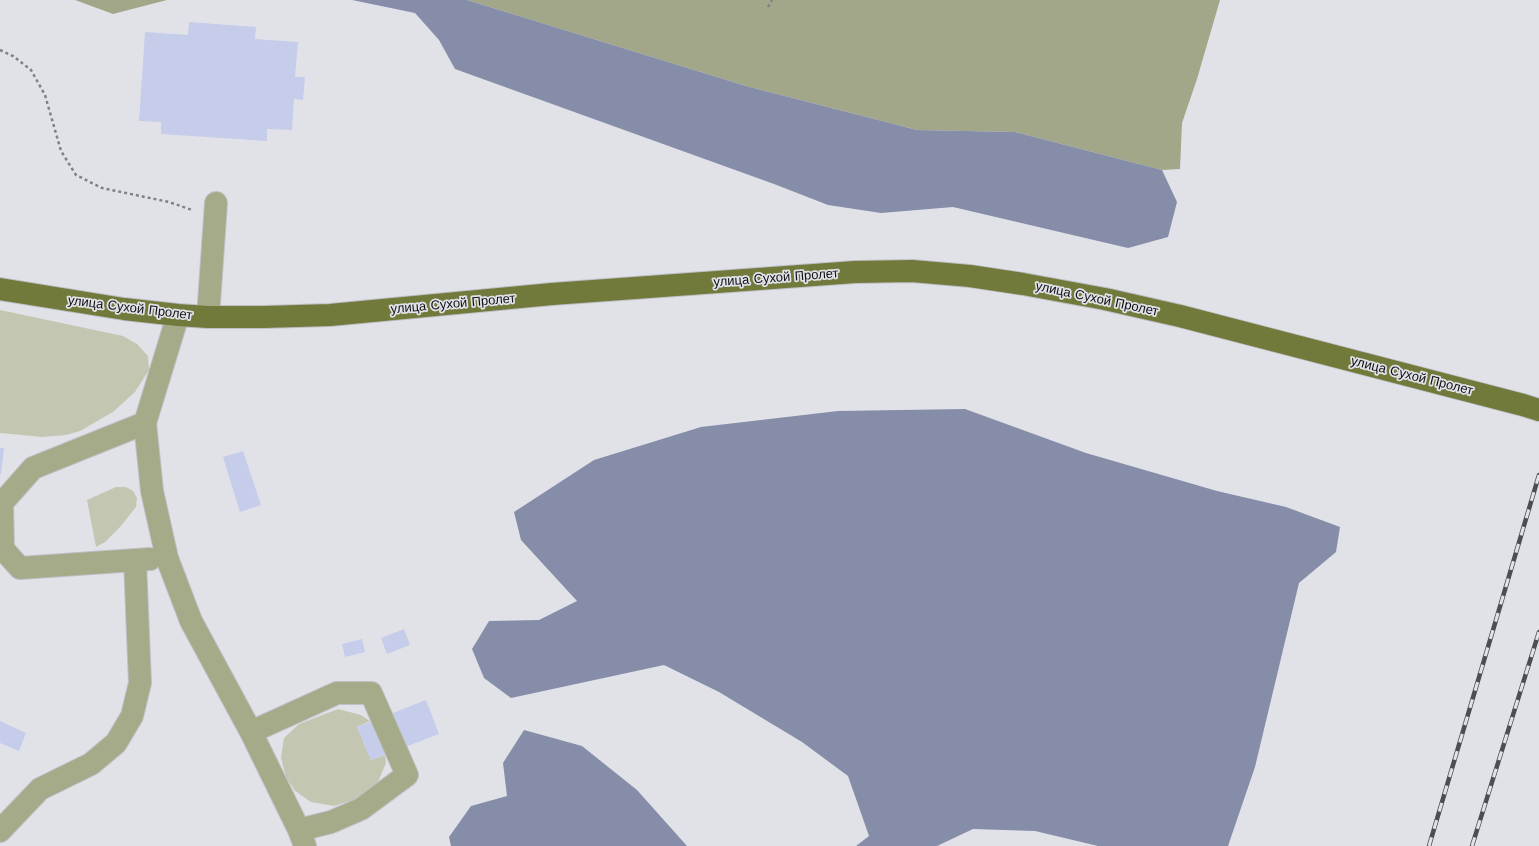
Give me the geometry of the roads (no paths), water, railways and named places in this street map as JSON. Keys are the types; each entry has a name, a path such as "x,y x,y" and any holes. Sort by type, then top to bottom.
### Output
{"main road":[{"name":"улица Сухой Пролет","path":"0,289 124,309 178,315 208,317 330,315 552,294 855,272 912,271 1008,281 1105,299 1180,316 1539,410"}],"street":[{"path":"208,317 216,203"},
{"path":"178,315 145,423 152,491 167,558 191,621 251,732 302,838 331,822 361,809 407,775 371,692 337,693 251,732"},
{"path":"145,423 32,468 1,503 3,549 20,568 167,558"},
{"path":"0,831 40,789 91,764 116,743 132,716 140,683 135,560"}],"water":[{"path":"352,0 467,0 746,86 917,130 1015,132 1162,170 1177,202 1168,237 1128,248 953,207 881,213 828,205 774,184 455,69 439,40 415,13"},
{"path":"965,409 1086,453 1217,491 1286,507 1340,527 1336,552 1299,583 1255,767 1228,846 1098,846 1035,831 973,829 937,846 856,846 869,836 848,776 802,742 719,692 664,665 511,698 484,678 472,649 489,621 539,620 577,601 521,540 514,512 594,460 701,427 838,411"},
{"path":"524,730 582,746 637,790 687,846 451,846 449,837 471,806 507,796 503,763"}],"railway":[{"path":"1429,846 1539,475"},
{"path":"1472,846 1539,632"}]}
